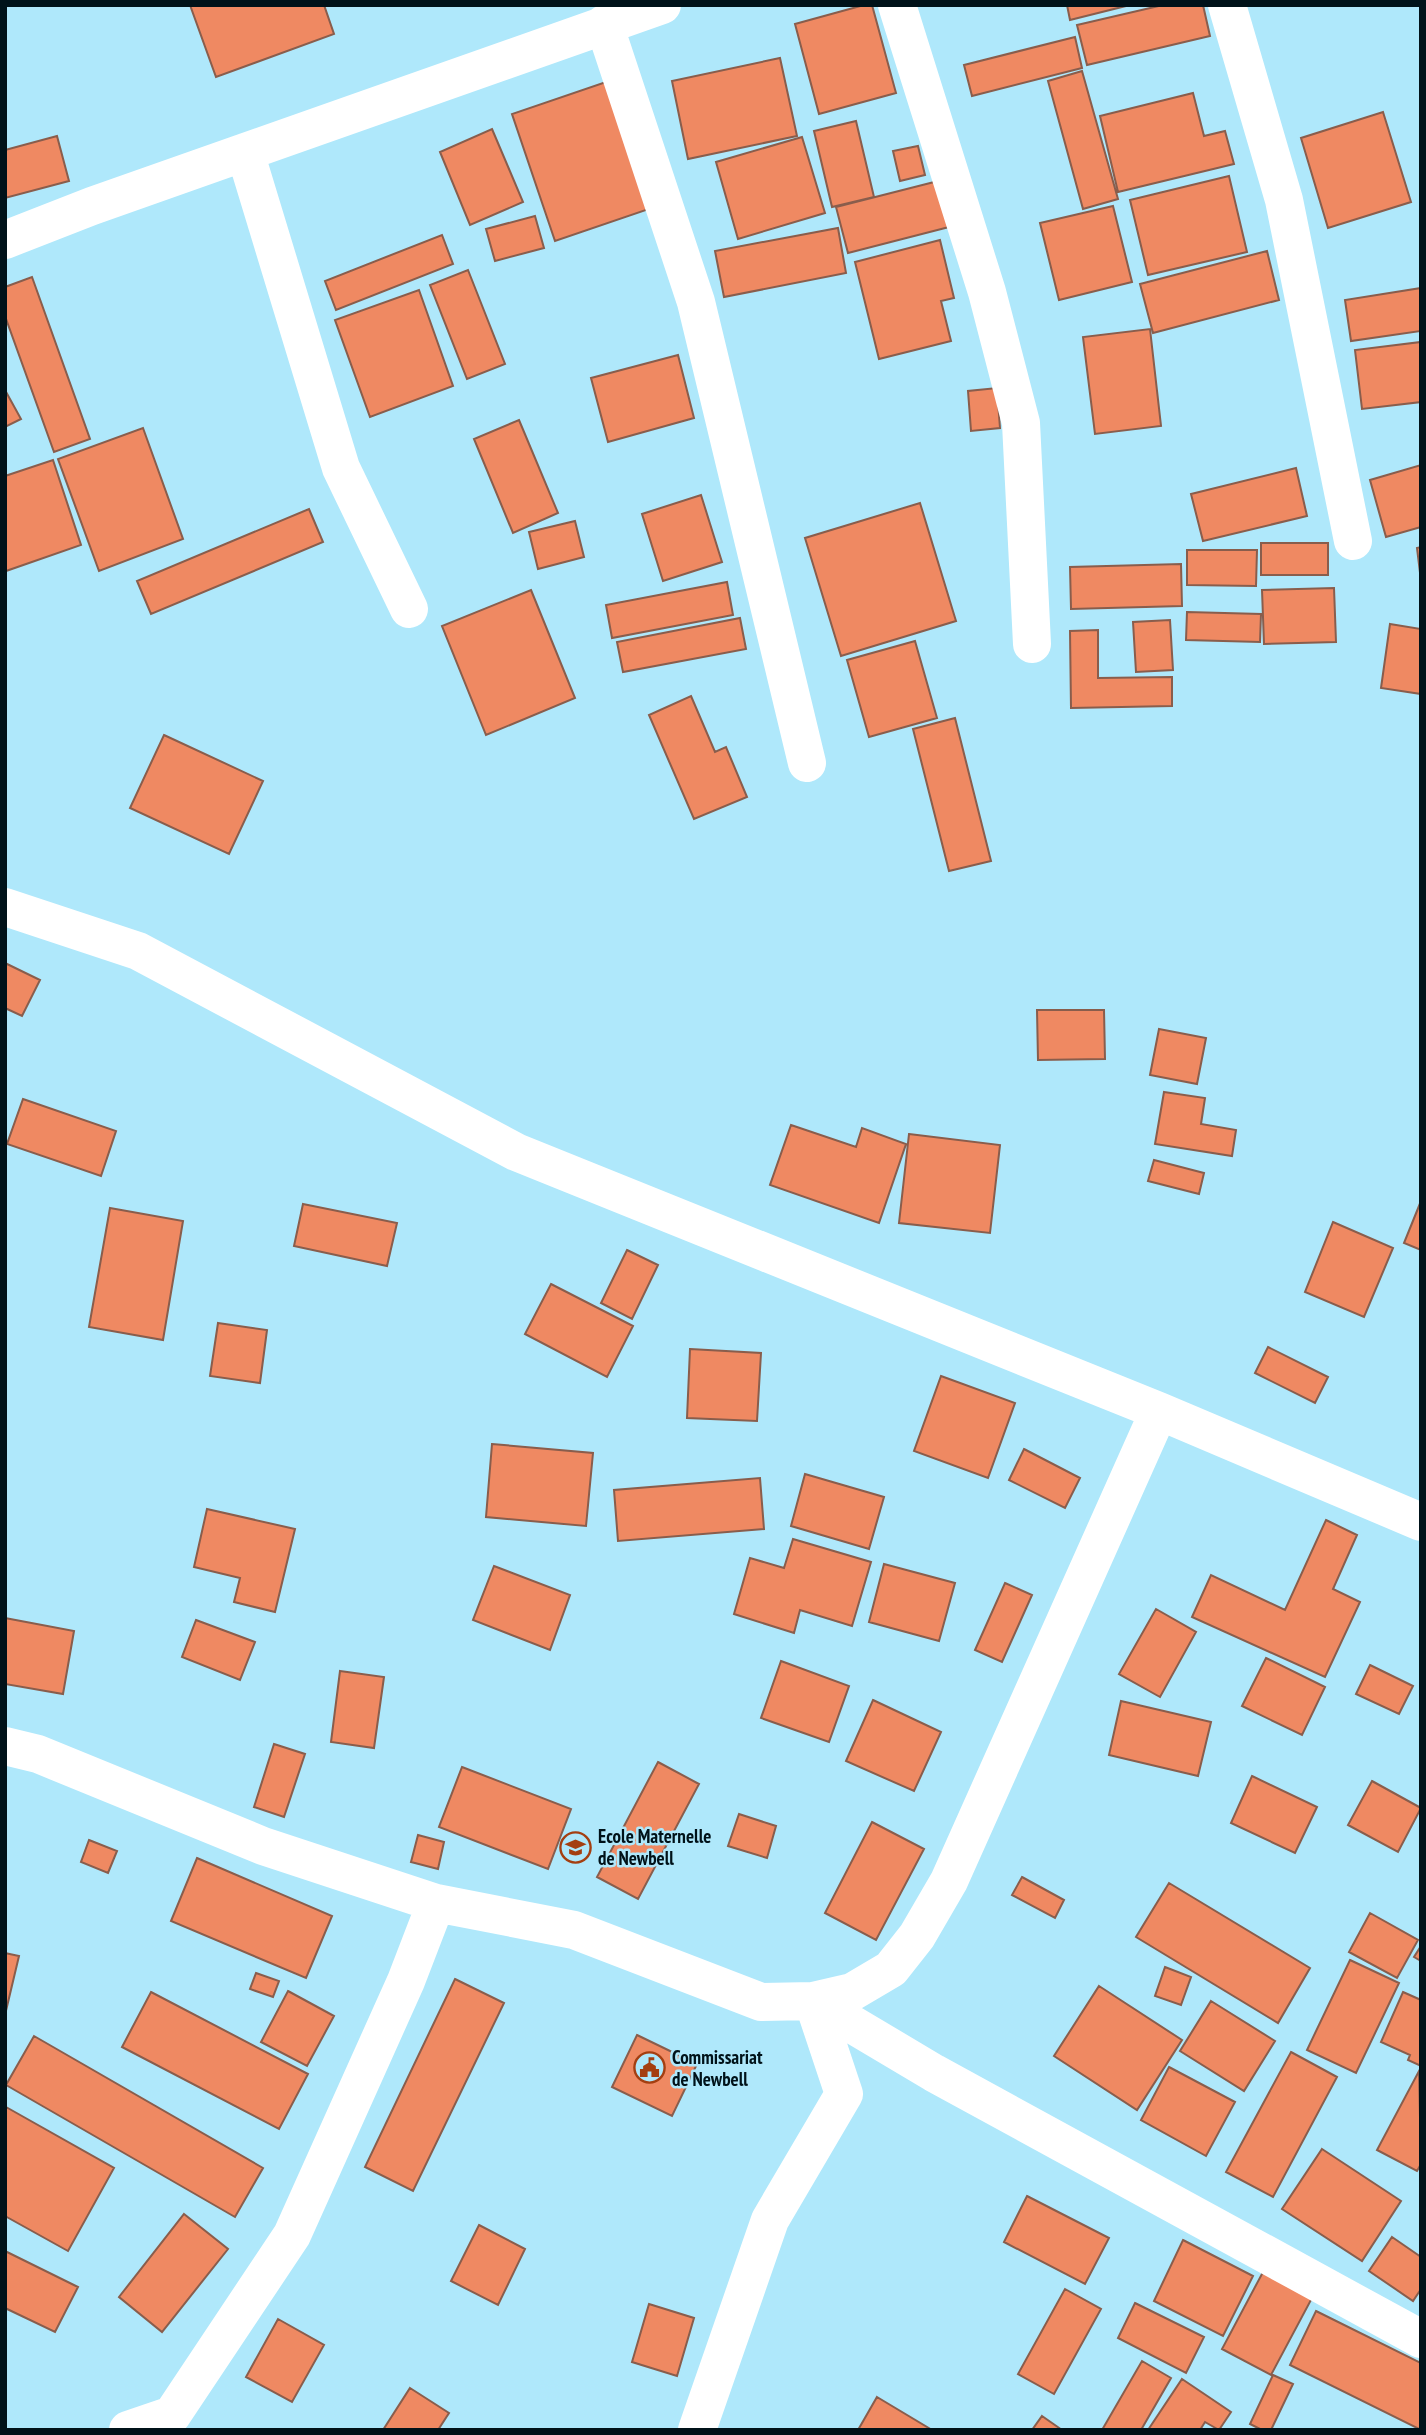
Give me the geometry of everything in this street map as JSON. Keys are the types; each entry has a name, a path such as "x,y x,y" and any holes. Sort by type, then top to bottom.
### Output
{"street":[{"path":"5,240 92,206 662,5"},
{"path":"897,5 987,292 1021,423 1032,644"},
{"path":"1227,5 1284,200 1353,541"},
{"path":"604,24 696,302 807,763"},
{"path":"245,152 341,468 409,609"},
{"path":"5,262 92,206"},
{"path":"5,907 138,951 516,1152 1159,1411 1421,1522"},
{"path":"5,1746 38,1754 263,1846 436,1903 573,1930 761,2002 813,2001 852,1992 891,1969 917,1936 949,1881 1159,1411"},
{"path":"128,2430 167,2422 292,2235 406,1981 436,1903"},
{"path":"813,2001 934,2073 1421,2339"},
{"path":"697,2430 770,2220 844,2094 813,2001"}],"building":[{"path":"190,5 324,5 334,34 216,77"},
{"path":"872,5 896,93 819,114 795,24"},
{"path":"1067,5 1130,5 1070,20"},
{"path":"1163,5 1203,5 1210,36 1087,65 1077,25"},
{"path":"1075,37 1082,68 972,96 964,65"},
{"path":"780,58 797,136 688,159 672,81"},
{"path":"1082,71 1118,199 1083,209 1048,81"},
{"path":"606,82 649,209 555,241 512,114"},
{"path":"1193,93 1204,136 1225,131 1234,164 1118,192 1100,116"},
{"path":"1383,112 1411,202 1328,228 1301,138"},
{"path":"856,121 874,197 832,207 814,131"},
{"path":"492,129 523,202 470,225 440,152"},
{"path":"57,136 69,181 5,198 5,150"},
{"path":"802,137 825,213 738,239 716,162"},
{"path":"918,146 925,175 900,181 893,151"},
{"path":"1229,176 1247,252 1148,275 1130,200"},
{"path":"942,180 953,226 848,253 836,207"},
{"path":"1113,206 1132,282 1059,300 1040,223"},
{"path":"535,216 544,248 495,261 486,229"},
{"path":"838,228 846,273 724,297 715,251"},
{"path":"442,235 453,264 336,310 325,281"},
{"path":"940,240 954,298 941,301 951,341 879,359 855,262"},
{"path":"1267,251 1279,300 1153,333 1140,284"},
{"path":"468,270 505,364 467,379 430,285"},
{"path":"32,277 90,439 54,452 5,316 5,287"},
{"path":"1421,288 1421,331 1351,341 1345,300"},
{"path":"419,290 453,386 370,417 335,320"},
{"path":"1150,329 1161,426 1095,434 1083,337"},
{"path":"1421,342 1421,402 1362,409 1355,350"},
{"path":"678,355 694,418 608,442 591,378"},
{"path":"997,388 1000,428 971,431 968,391"},
{"path":"5,390 21,419 5,427"},
{"path":"519,420 558,513 513,533 474,439"},
{"path":"143,428 183,539 99,571 58,459"},
{"path":"53,460 81,545 6,571 5,476"},
{"path":"1421,465 1421,527 1386,537 1370,480"},
{"path":"1296,468 1307,516 1203,541 1191,494"},
{"path":"701,495 722,562 663,581 642,514"},
{"path":"920,503 956,621 841,656 805,538"},
{"path":"309,509 323,542 151,614 137,581"},
{"path":"575,521 584,557 538,569 529,532"},
{"path":"1261,543 1328,543 1328,575 1261,575"},
{"path":"1421,547 1421,581 1417,548"},
{"path":"1187,550 1257,550 1256,586 1187,585"},
{"path":"1181,564 1182,606 1071,609 1070,567"},
{"path":"727,582 733,615 612,638 606,605"},
{"path":"1334,588 1336,642 1264,644 1262,590"},
{"path":"531,590 575,698 486,735 442,626"},
{"path":"1187,612 1261,614 1260,642 1186,640"},
{"path":"740,618 746,649 623,672 617,642"},
{"path":"1170,620 1173,670 1136,672 1133,622"},
{"path":"1390,624 1421,629 1421,694 1381,688"},
{"path":"1098,630 1098,678 1172,677 1172,706 1071,708 1070,631"},
{"path":"915,641 937,718 869,737 847,660"},
{"path":"691,696 715,752 726,747 747,797 694,819 649,715"},
{"path":"955,718 991,861 949,871 913,729"},
{"path":"164,735 263,781 229,854 130,808"},
{"path":"5,963 40,980 22,1016 5,1008"},
{"path":"1037,1010 1104,1010 1105,1059 1038,1060"},
{"path":"1159,1029 1206,1038 1197,1084 1150,1075"},
{"path":"1164,1092 1205,1098 1201,1124 1236,1130 1232,1156 1155,1144"},
{"path":"23,1099 116,1131 101,1176 7,1144"},
{"path":"791,1125 856,1147 862,1128 906,1144 879,1223 770,1185"},
{"path":"909,1134 1000,1145 990,1233 899,1223"},
{"path":"1154,1160 1204,1173 1199,1194 1148,1181"},
{"path":"1421,1201 1421,1250 1404,1243"},
{"path":"303,1204 397,1223 387,1266 294,1246"},
{"path":"110,1208 183,1221 163,1340 89,1327"},
{"path":"1333,1222 1393,1248 1364,1317 1305,1292"},
{"path":"627,1250 658,1265 632,1319 601,1303"},
{"path":"551,1284 633,1326 607,1377 525,1334"},
{"path":"218,1323 267,1330 260,1383 210,1376"},
{"path":"1268,1347 1328,1377 1315,1403 1255,1373"},
{"path":"690,1349 761,1353 757,1421 687,1418"},
{"path":"941,1376 1015,1403 988,1478 914,1451"},
{"path":"492,1444 593,1453 586,1526 486,1517"},
{"path":"1024,1449 1080,1478 1065,1508 1009,1480"},
{"path":"805,1474 884,1497 869,1549 791,1526"},
{"path":"760,1478 764,1529 618,1541 614,1490"},
{"path":"207,1509 295,1529 275,1612 234,1602 240,1578 194,1567"},
{"path":"1326,1520 1357,1535 1333,1589 1360,1602 1325,1677 1192,1617 1211,1575 1285,1610"},
{"path":"793,1539 871,1562 852,1626 800,1610 794,1633 734,1614 750,1558 784,1568"},
{"path":"884,1564 955,1583 939,1641 869,1622"},
{"path":"494,1566 570,1595 550,1650 473,1620"},
{"path":"1005,1583 1032,1595 1002,1662 975,1650"},
{"path":"1156,1609 1196,1632 1160,1697 1119,1674"},
{"path":"5,1618 74,1631 63,1694 5,1684"},
{"path":"196,1620 255,1642 240,1680 182,1657"},
{"path":"1266,1658 1325,1687 1302,1735 1242,1706"},
{"path":"781,1661 849,1686 829,1742 761,1718"},
{"path":"1370,1665 1413,1686 1399,1714 1356,1694"},
{"path":"340,1671 384,1677 374,1748 331,1742"},
{"path":"873,1700 941,1732 914,1791 846,1761"},
{"path":"1121,1701 1211,1722 1198,1776 1109,1755"},
{"path":"274,1744 305,1754 284,1817 254,1807"},
{"path":"658,1762 699,1784 638,1899 597,1877"},
{"path":"462,1767 571,1809 548,1869 439,1827"},
{"path":"1252,1776 1317,1807 1295,1853 1231,1823"},
{"path":"1372,1781 1421,1808 1398,1852 1348,1825"},
{"path":"739,1814 776,1826 767,1858 728,1846"},
{"path":"872,1822 924,1849 876,1940 825,1913"},
{"path":"418,1835 444,1842 438,1869 411,1862"},
{"path":"89,1840 117,1851 108,1873 81,1862"},
{"path":"197,1858 332,1916 306,1978 171,1921"},
{"path":"1022,1877 1064,1900 1055,1918 1012,1895"},
{"path":"1169,1883 1310,1968 1278,2023 1136,1937"},
{"path":"1370,1913 1418,1940 1397,1978 1349,1952"},
{"path":"1421,1946 1421,1961 1414,1957"},
{"path":"5,1953 19,1956 5,2015"},
{"path":"1350,1960 1399,1983 1356,2073 1307,2050"},
{"path":"1165,1967 1191,1977 1181,2005 1155,1996"},
{"path":"256,1973 279,1981 273,1997 250,1989"},
{"path":"455,1979 504,2003 413,2191 365,2167"},
{"path":"1099,1986 1182,2040 1137,2110 1054,2056"},
{"path":"288,1991 334,2016 307,2066 261,2042"},
{"path":"151,1992 308,2074 279,2129 122,2047"},
{"path":"1403,1992 1421,2000 1421,2066 1408,2060 1410,2055 1381,2042"},
{"path":"1211,2001 1275,2041 1244,2091 1180,2051"},
{"path":"637,2035 697,2064 672,2116 612,2087"},
{"path":"34,2036 263,2168 235,2217 6,2085"},
{"path":"1291,2052 1337,2077 1273,2197 1226,2172"},
{"path":"1169,2067 1235,2102 1206,2156 1141,2120"},
{"path":"1419,2071 1421,2164 1417,2171 1377,2150"},
{"path":"6,2107 114,2168 68,2251 5,2216"},
{"path":"1322,2149 1401,2201 1362,2261 1282,2209"},
{"path":"1027,2196 1109,2238 1085,2284 1004,2242"},
{"path":"184,2214 228,2249 162,2332 119,2297"},
{"path":"479,2225 525,2249 498,2305 451,2281"},
{"path":"1392,2237 1421,2257 1421,2289 1413,2301 1369,2271"},
{"path":"1183,2240 1253,2276 1223,2336 1154,2301"},
{"path":"5,2251 78,2287 55,2332 5,2308"},
{"path":"1263,2272 1312,2298 1271,2375 1222,2349"},
{"path":"1065,2289 1101,2309 1054,2394 1018,2374"},
{"path":"1135,2303 1204,2337 1186,2373 1118,2338"},
{"path":"649,2304 694,2318 677,2376 632,2362"},
{"path":"1316,2311 1421,2363 1421,2430 1290,2365"},
{"path":"278,2319 324,2345 292,2402 246,2377"},
{"path":"1142,2361 1171,2378 1141,2430 1102,2430"},
{"path":"1273,2375 1293,2384 1271,2430 1262,2430 1250,2424"},
{"path":"1182,2379 1231,2412 1219,2430 1205,2422 1200,2430 1148,2430"},
{"path":"410,2388 449,2413 438,2430 383,2430"},
{"path":"877,2397 932,2430 858,2430"},
{"path":"1042,2416 1062,2430 1032,2430"}],"place":[{"name":"Ecole Maternelle de Newbell","path":"575,1847"},
{"name":"Commissariat de Newbell","path":"649,2068"}]}
